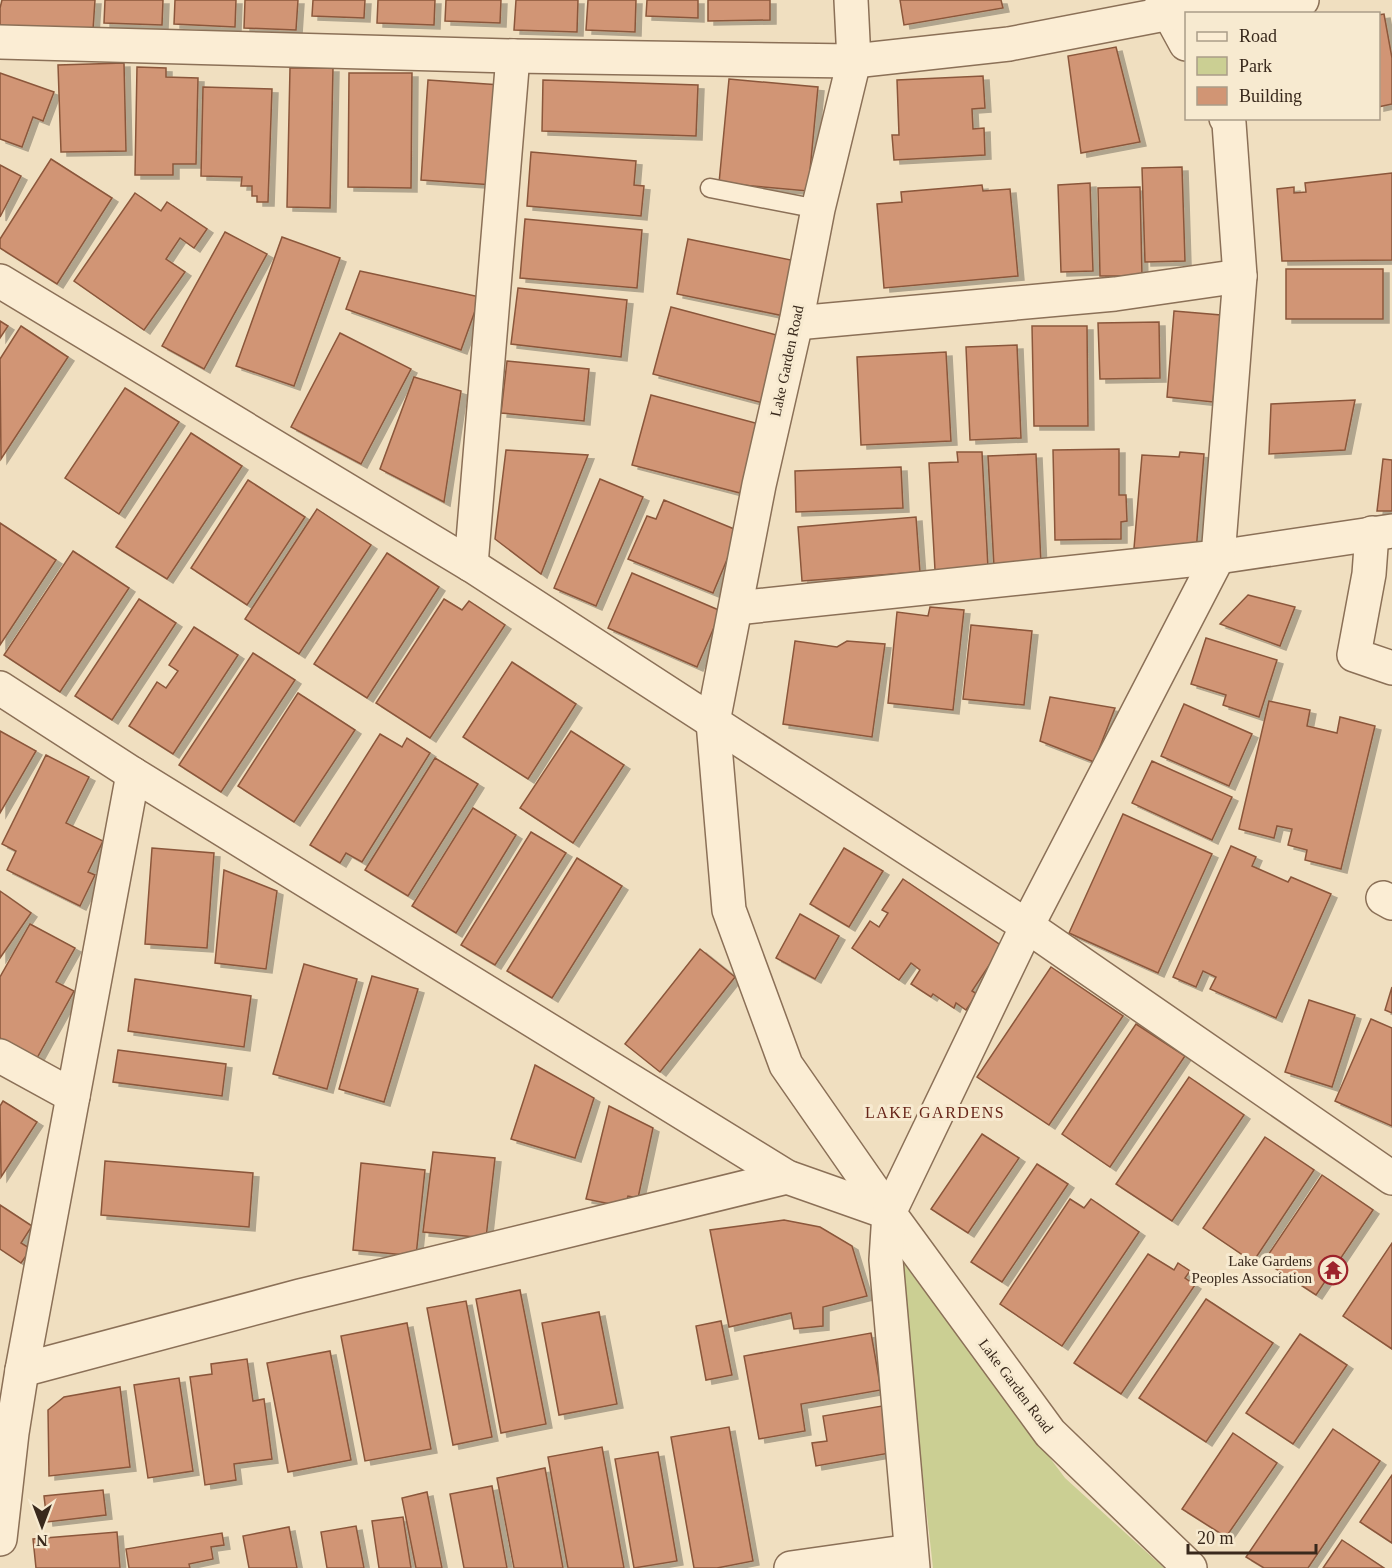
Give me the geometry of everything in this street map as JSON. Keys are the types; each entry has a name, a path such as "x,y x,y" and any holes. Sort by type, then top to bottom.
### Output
{"street":[{"name":"Lake Garden Road","path":"851,0 854,61 818,209 796,323 759,485 714,722 729,910 786,1065 889,1213 1050,1433 1190,1568"},
{"path":"0,42 513,56 854,61 1009,44 1166,7 1302,0"},
{"path":"1166,7 1185,42"},
{"path":"471,565 513,56"},
{"path":"791,1568 912,1559 886,1260 889,1213 1027,926 1218,557 1240,276 1227,120"},
{"path":"796,323 1115,294 1240,276"},
{"path":"0,281 471,565 1027,926 1389,1167"},
{"path":"736,608 1218,557 1382,532 1369,574 1354,655 1392,668"},
{"path":"0,688 133,774 788,1178 889,1213"},
{"path":"0,1539 6,1428 22,1371 133,774"},
{"path":"0,1056 73,1096"},
{"path":"22,1371 300,1296 788,1178"}],"lane":[{"path":"710,188 818,209"}],"green space":[{"path":"898,1256 1065,1478 1164,1568 933,1568"}],"building":[{"path":"2,0 95,0 93,30 0,26"},
{"path":"105,0 163,0 162,25 104,23"},
{"path":"175,0 236,0 235,27 174,24"},
{"path":"245,0 298,0 296,30 244,28"},
{"path":"313,0 365,0 364,18 312,16"},
{"path":"378,0 435,0 434,25 377,23"},
{"path":"446,0 501,0 500,23 445,21"},
{"path":"516,0 578,0 577,32 514,30"},
{"path":"588,0 636,0 635,32 586,30"},
{"path":"647,0 698,0 698,18 646,16"},
{"path":"708,0 770,0 770,20 708,21"},
{"path":"900,0 1001,0 1003,8 904,25"},
{"path":"1384,14 1392,58 1392,104 1380,107 1380,15"},
{"path":"1116,47 1140,142 1081,153 1068,56"},
{"path":"124,63 126,151 61,152 58,65"},
{"path":"137,67 166,68 166,77 198,78 196,164 173,164 173,175 135,175"},
{"path":"290,68 333,68 330,208 287,207"},
{"path":"0,73 54,92 43,121 33,117 22,147 0,139"},
{"path":"349,73 412,73 411,188 348,187"},
{"path":"983,76 985,108 972,109 973,129 984,128 985,155 894,160 892,135 899,135 897,80"},
{"path":"729,79 818,87 808,191 719,183"},
{"path":"428,80 501,85 494,185 421,180"},
{"path":"543,80 698,85 696,136 542,131"},
{"path":"203,87 272,89 268,202 257,202 257,196 252,196 252,186 241,186 242,177 201,176"},
{"path":"531,152 636,161 634,185 644,186 641,216 527,206"},
{"path":"51,159 112,198 57,284 0,248 0,239"},
{"path":"0,165 21,176 0,217"},
{"path":"1182,167 1185,261 1145,262 1142,168"},
{"path":"1392,173 1392,260 1282,261 1277,189 1294,187 1294,193 1306,192 1305,183"},
{"path":"1090,183 1093,271 1061,272 1058,185"},
{"path":"982,185 983,191 1010,189 1018,276 884,288 877,204 902,202 901,192"},
{"path":"1140,187 1142,276 1100,276 1098,188"},
{"path":"135,193 161,211 167,202 207,229 194,248 180,238 166,259 185,272 144,330 74,281"},
{"path":"525,219 642,230 637,288 520,278"},
{"path":"225,232 267,254 204,369 162,346"},
{"path":"282,237 340,258 294,386 236,366"},
{"path":"688,239 796,261 784,316 677,294"},
{"path":"1286,269 1383,269 1383,319 1286,319"},
{"path":"360,271 480,297 461,350 346,309"},
{"path":"518,288 627,300 621,357 511,344"},
{"path":"671,307 784,337 767,404 653,374"},
{"path":"1174,311 1221,315 1213,402 1167,397"},
{"path":"0,321 8,326 0,338"},
{"path":"1159,322 1160,378 1100,379 1098,323"},
{"path":"21,326 68,357 1,459 0,359"},
{"path":"1032,326 1087,326 1088,426 1034,426"},
{"path":"340,333 411,369 361,464 291,427"},
{"path":"1017,345 1021,438 970,440 966,347"},
{"path":"946,352 951,441 861,445 857,357"},
{"path":"507,361 589,369 584,421 501,413"},
{"path":"414,377 461,391 444,502 380,469"},
{"path":"125,388 179,422 119,514 65,478"},
{"path":"651,395 759,424 740,493 632,465"},
{"path":"1355,400 1345,450 1269,454 1271,404"},
{"path":"191,433 242,466 167,579 116,547"},
{"path":"1119,449 1119,495 1126,495 1127,521 1121,522 1121,539 1055,540 1053,450"},
{"path":"506,450 588,455 541,574 495,539"},
{"path":"957,452 982,452 988,568 935,570 929,463 958,462"},
{"path":"1180,452 1204,454 1196,552 1134,548 1142,455 1179,457"},
{"path":"1036,454 1041,564 994,567 988,456"},
{"path":"1383,459 1392,460 1392,511 1377,511"},
{"path":"901,467 903,508 796,512 795,471"},
{"path":"600,479 643,497 596,606 554,588"},
{"path":"248,480 305,517 247,605 191,568"},
{"path":"664,500 739,531 713,593 628,559 647,516 656,519"},
{"path":"317,509 371,545 299,654 245,619"},
{"path":"916,517 920,572 802,581 798,527"},
{"path":"0,523 56,560 0,645"},
{"path":"73,551 129,588 60,692 4,655"},
{"path":"387,553 439,587 367,698 314,664"},
{"path":"632,573 721,611 697,667 608,628"},
{"path":"1248,595 1295,607 1280,646 1220,624"},
{"path":"139,599 176,623 112,720 75,696"},
{"path":"444,599 462,610 469,601 505,625 430,738 376,703"},
{"path":"930,607 964,610 953,710 888,703 897,612 928,616"},
{"path":"971,625 1032,631 1024,705 963,699"},
{"path":"194,627 238,655 173,754 129,726 157,682 166,688 178,671 169,665"},
{"path":"1206,638 1277,660 1259,717 1223,705 1226,695 1191,684"},
{"path":"795,641 837,647 847,641 885,644 872,737 783,724"},
{"path":"253,653 295,680 221,792 179,765"},
{"path":"512,662 576,704 528,779 463,737"},
{"path":"298,693 355,730 294,822 238,786"},
{"path":"1050,697 1115,708 1094,762 1040,741"},
{"path":"1269,701 1310,710 1307,726 1337,733 1340,717 1375,726 1341,869 1305,860 1307,850 1288,845 1292,829 1277,826 1274,838 1239,829"},
{"path":"1184,704 1252,734 1229,786 1161,756"},
{"path":"0,731 36,751 0,813"},
{"path":"571,731 624,765 573,843 520,808"},
{"path":"380,734 402,747 407,738 430,753 362,862 346,853 340,863 310,845"},
{"path":"46,755 89,777 66,823 103,841 88,872 95,875 80,906 7,870 16,851 2,844"},
{"path":"435,758 478,784 408,896 365,870"},
{"path":"1152,761 1232,797 1212,840 1132,803"},
{"path":"473,808 516,835 456,933 412,906"},
{"path":"1123,814 1212,854 1158,973 1069,933"},
{"path":"531,832 566,853 495,965 461,945"},
{"path":"1231,846 1256,857 1252,866 1288,882 1291,877 1331,894 1276,1018 1210,989 1216,977 1203,971 1196,987 1173,977"},
{"path":"152,848 214,853 207,948 145,944"},
{"path":"844,848 883,871 849,927 810,904"},
{"path":"577,858 622,886 552,998 507,971"},
{"path":"224,870 277,891 266,969 215,963"},
{"path":"903,879 1002,946 972,991 977,994 966,1010 956,1003 954,1008 933,994 931,997 911,984 920,970 911,963 899,980 852,948 870,921 879,927 888,913 882,910"},
{"path":"0,891 31,913 0,958"},
{"path":"800,914 839,936 815,979 776,958"},
{"path":"30,924 75,948 56,982 74,991 37,1058 0,1038 0,977"},
{"path":"700,949 735,977 660,1072 625,1044"},
{"path":"304,964 357,979 327,1089 273,1074"},
{"path":"1051,967 1123,1016 1049,1125 977,1077"},
{"path":"372,976 418,989 384,1102 339,1089"},
{"path":"135,979 251,996 244,1047 128,1031"},
{"path":"1392,987 1392,1013 1385,1010"},
{"path":"1309,1000 1355,1015 1332,1087 1285,1072"},
{"path":"1371,1019 1392,1028 1392,1126 1335,1101"},
{"path":"1136,1024 1185,1056 1110,1167 1062,1134"},
{"path":"118,1050 226,1064 222,1096 113,1082"},
{"path":"535,1065 594,1098 575,1158 511,1139"},
{"path":"1189,1077 1244,1115 1172,1221 1116,1184"},
{"path":"3,1101 37,1122 1,1177 0,1106"},
{"path":"609,1106 653,1128 638,1198 628,1196 625,1207 586,1199"},
{"path":"982,1134 1019,1158 968,1233 931,1209"},
{"path":"1265,1137 1314,1170 1253,1262 1203,1228"},
{"path":"433,1152 495,1158 486,1238 423,1232"},
{"path":"105,1161 253,1173 249,1227 101,1215"},
{"path":"361,1163 425,1170 416,1256 353,1250"},
{"path":"1037,1164 1068,1184 1002,1282 971,1262"},
{"path":"1322,1175 1373,1210 1316,1295 1264,1261"},
{"path":"1070,1199 1084,1208 1091,1199 1139,1232 1062,1346 1000,1304"},
{"path":"0,1205 32,1226 21,1243 31,1249 21,1263 0,1249"},
{"path":"784,1220 820,1227 852,1246 867,1296 823,1307 823,1326 794,1329 791,1313 729,1327 710,1230"},
{"path":"1392,1243 1392,1349 1343,1316"},
{"path":"1148,1254 1174,1270 1178,1263 1190,1271 1185,1278 1195,1285 1121,1394 1074,1363"},
{"path":"520,1290 546,1424 501,1433 476,1299"},
{"path":"1206,1299 1273,1343 1206,1442 1139,1398"},
{"path":"466,1301 492,1437 453,1445 427,1308"},
{"path":"599,1312 617,1404 559,1415 542,1323"},
{"path":"721,1321 732,1375 706,1380 696,1326"},
{"path":"407,1323 431,1449 365,1461 341,1336"},
{"path":"871,1333 881,1390 801,1404 805,1431 759,1439 744,1356"},
{"path":"1300,1334 1347,1365 1293,1444 1246,1413"},
{"path":"330,1351 351,1460 288,1472 267,1363"},
{"path":"247,1359 253,1401 264,1399 272,1459 234,1464 236,1480 205,1485 190,1377 212,1374 211,1364"},
{"path":"179,1378 193,1471 148,1478 134,1385"},
{"path":"120,1387 130,1467 49,1476 48,1410 64,1397"},
{"path":"882,1406 890,1453 816,1466 812,1443 827,1441 823,1416"},
{"path":"729,1427 753,1561 717,1568 694,1568 671,1437"},
{"path":"1333,1429 1380,1461 1308,1568 1264,1568 1246,1557"},
{"path":"1233,1433 1277,1463 1226,1537 1182,1509"},
{"path":"602,1447 624,1568 568,1568 548,1457"},
{"path":"658,1452 677,1561 634,1568 615,1459"},
{"path":"545,1468 563,1568 514,1568 497,1478"},
{"path":"1392,1475 1392,1543 1360,1522"},
{"path":"492,1486 507,1568 464,1568 450,1494"},
{"path":"103,1490 106,1515 47,1522 44,1496"},
{"path":"427,1492 442,1568 416,1568 402,1498"},
{"path":"403,1517 411,1568 379,1568 372,1521"},
{"path":"356,1526 364,1568 327,1568 321,1532"},
{"path":"289,1527 297,1568 249,1568 243,1536"},
{"path":"117,1532 120,1568 36,1568 33,1539"},
{"path":"222,1533 224,1545 211,1547 213,1559 189,1564 190,1568 129,1568 126,1549"},
{"path":"1342,1540 1384,1568 1323,1568"}],"place":[{"name":"Lake Gardens Peoples Association","path":"1333,1270"}],"district":[{"name":"LAKE GARDENS","path":"935,1112"}]}
